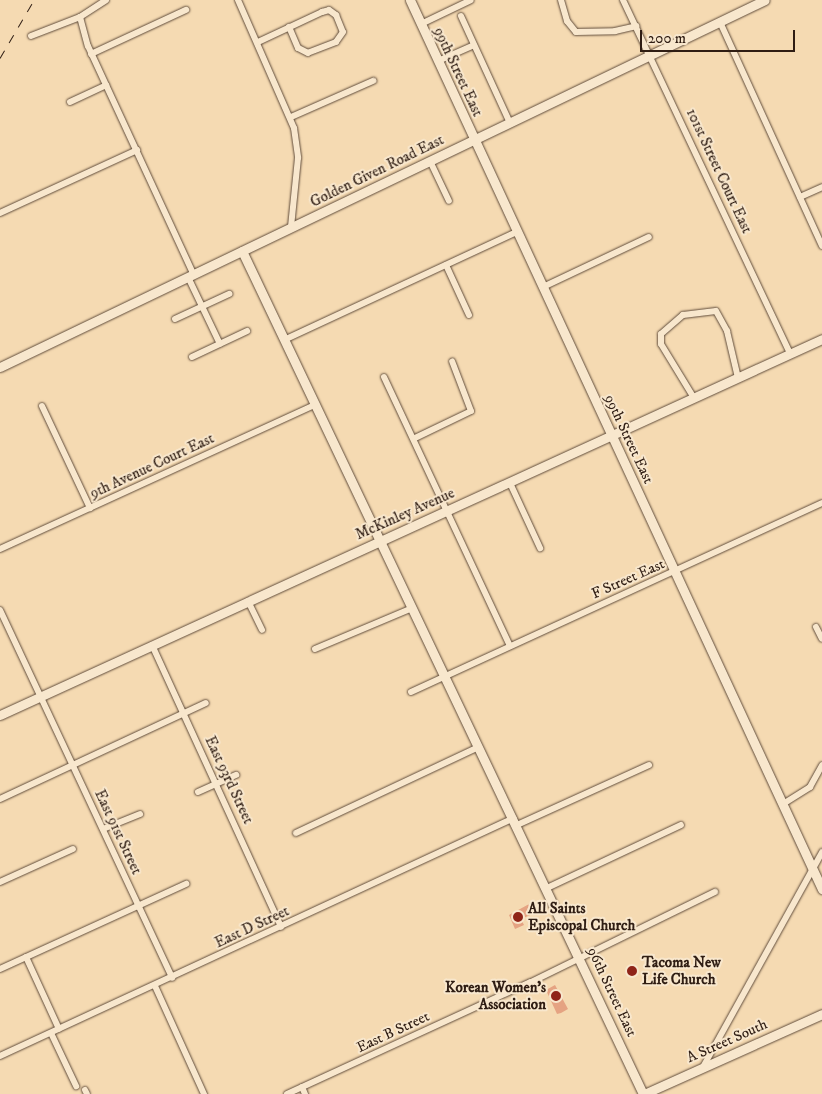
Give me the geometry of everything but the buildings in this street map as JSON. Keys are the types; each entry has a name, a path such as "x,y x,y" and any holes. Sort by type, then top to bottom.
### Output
{"street":[{"path":"32,36 80,17 106,0"},
{"path":"238,0 290,117 298,158 291,228"},
{"name":"99th Street East","path":"410,0 822,890"},
{"path":"421,24 471,0"},
{"path":"561,0 567,21 576,32 615,31 636,26"},
{"name":"101st Street Court East","path":"623,0 652,55 790,354"},
{"name":"Golden Given Road East","path":"0,367 652,55 720,22 753,2 765,0"},
{"path":"91,54 186,10"},
{"path":"258,42 289,28 332,11 340,24 342,37 314,53 302,51 289,28"},
{"path":"461,16 510,123"},
{"path":"80,17 91,54 137,150 202,306 220,344"},
{"path":"720,22 822,246"},
{"path":"438,61 474,45"},
{"path":"290,117 373,80"},
{"path":"70,102 106,85"},
{"path":"0,213 137,150"},
{"path":"430,161 449,201"},
{"path":"800,197 822,187"},
{"path":"242,251 284,340 517,232"},
{"path":"543,287 649,237"},
{"path":"446,265 469,315"},
{"path":"175,319 229,294"},
{"path":"694,398 661,344 661,334 683,316 716,311 727,331 738,378"},
{"path":"192,358 247,331"},
{"name":"McKinley Avenue","path":"0,715 822,339"},
{"name":"96th Street East","path":"284,340 381,540 487,769 515,821 580,956 644,1094"},
{"path":"415,438 471,411 452,361"},
{"path":"384,377 415,438 510,646"},
{"name":"9th Avenue Court East","path":"0,549 314,405"},
{"path":"42,406 90,508"},
{"path":"510,483 540,548"},
{"name":"F Street East","path":"411,692 822,502"},
{"path":"248,601 262,630"},
{"path":"315,649 412,608"},
{"name":"East 91st Street","path":"0,610 172,978"},
{"path":"0,631 8,627"},
{"path":"816,627 822,639"},
{"name":"East 93rd Street","path":"152,645 218,784 281,927"},
{"path":"0,799 74,766 206,702"},
{"path":"296,833 477,748"},
{"name":"East D Street","path":"0,1056 515,821 649,765"},
{"path":"783,804 810,787 822,765"},
{"path":"198,792 236,775"},
{"path":"103,829 140,814"},
{"path":"547,888 681,825"},
{"path":"0,882 73,848"},
{"path":"703,1067 822,852"},
{"path":"0,969 186,884"},
{"name":"East B Street","path":"287,1094 303,1091 715,892"},
{"path":"26,957 59,1029"},
{"path":"155,986 204,1094"},
{"name":"A Street South","path":"644,1094 822,1014"},
{"path":"51,1033 76,1086"}],"railway":[{"path":"0,58 34,0"}],"place":[{"name":"All Saints Episcopal Church","path":"518,917"},
{"name":"Tacoma New Life Church","path":"632,971"},
{"name":"Korean Women's Association","path":"556,996"}]}
